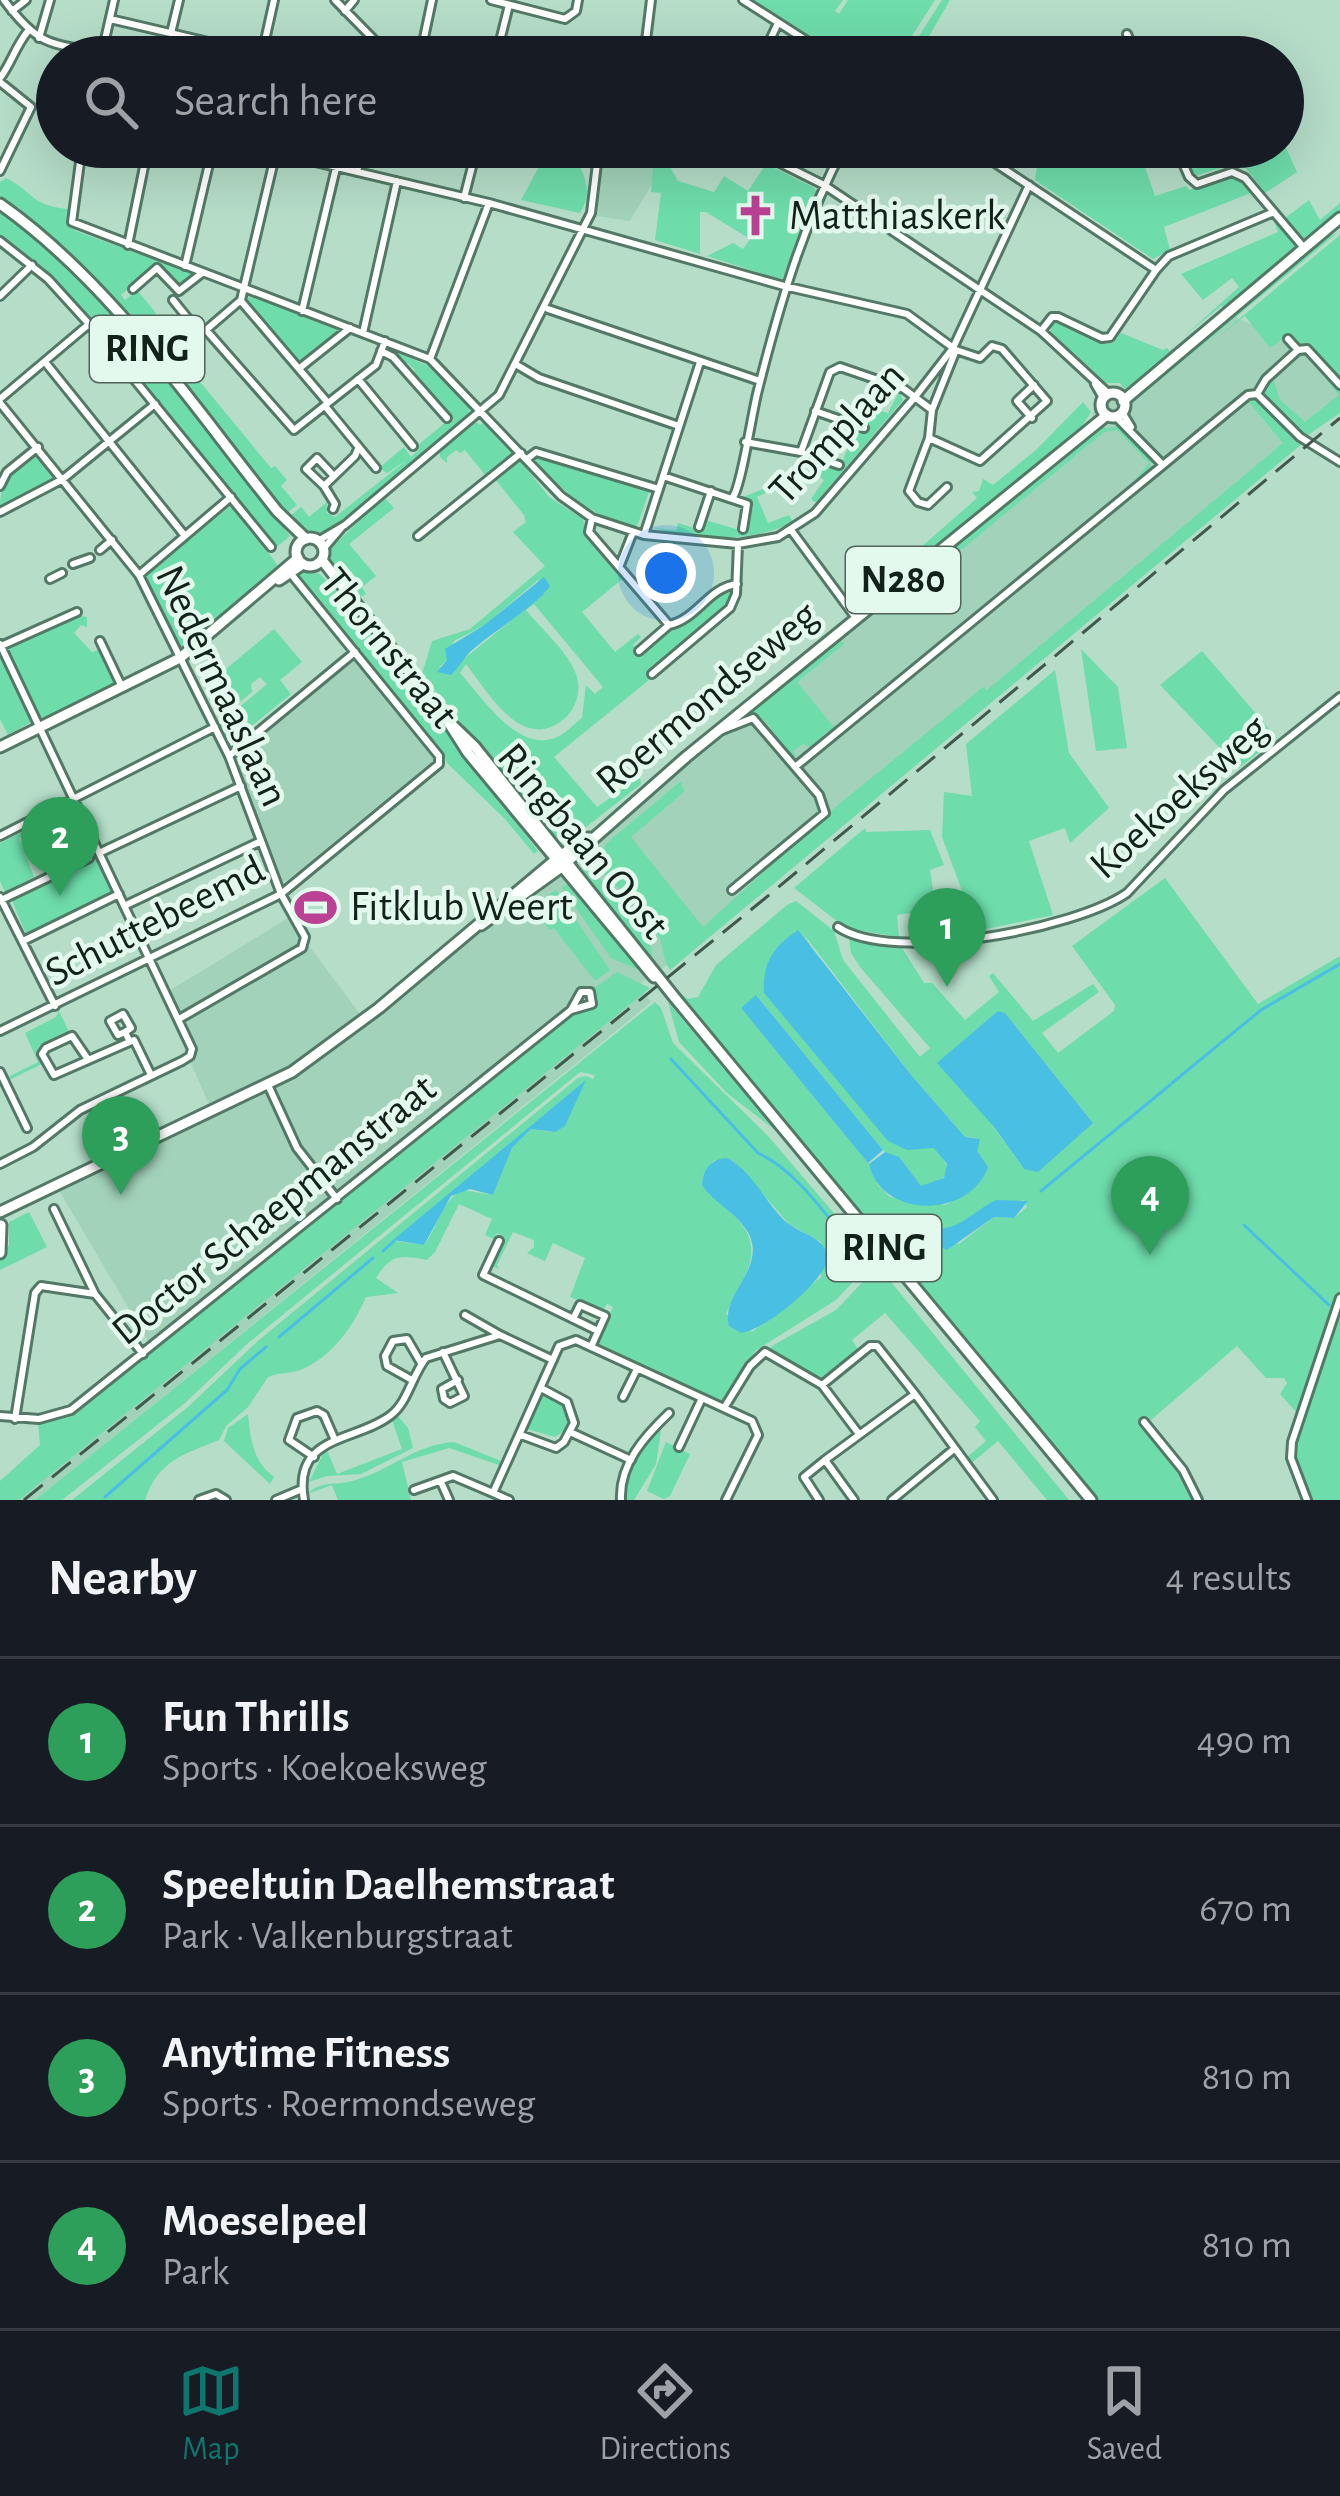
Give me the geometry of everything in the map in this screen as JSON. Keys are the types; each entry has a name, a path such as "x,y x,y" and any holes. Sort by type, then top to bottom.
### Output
{"main road":[{"name":"Ringbaan Oost","path":"0,204 59,250 112,306 447,720 475,747 637,961 675,998 1091,1500"},
{"name":"Roermondseweg","path":"1,1219 268,1085 337,1042 1340,223"},
{"path":"269,585 291,574 310,553"},
{"path":"0,747 180,658 310,553"},
{"path":"0,1253 1,1219"}],"street":[{"path":"4,0 36,36"},
{"path":"12,11 26,0"},
{"path":"39,36 50,0"},
{"path":"106,36 114,0"},
{"path":"171,33 179,0"},
{"path":"266,36 274,0"},
{"path":"335,0 368,36"},
{"path":"345,11 354,0"},
{"path":"424,36 432,0"},
{"path":"490,0 565,19 576,11 578,0"},
{"path":"647,36 651,0"},
{"path":"743,0 800,36"},
{"path":"501,36 509,5"},
{"path":"110,20 183,36"},
{"path":"772,36 779,22"},
{"path":"0,171 32,107 0,80 10,64 11,51 28,30"},
{"name":"Tromplaan","path":"79,168 72,222 430,359 562,496 592,518 644,535 738,544 778,537 823,505 955,349 1029,185"},
{"path":"128,245 144,168"},
{"path":"185,266 208,168"},
{"path":"172,300 198,331 206,330 241,300 272,168"},
{"path":"302,311 337,168"},
{"path":"344,168 584,228 784,286 908,314 955,349 980,358 997,346 1047,401 980,461 929,438"},
{"path":"357,172 358,168"},
{"path":"464,198 471,168"},
{"path":"310,553 499,395 591,213 596,168"},
{"path":"790,168 824,185 1041,331 1094,381 1162,465"},
{"path":"733,497 784,286 833,168"},
{"path":"1003,168 1156,270"},
{"path":"1185,168 1197,184 1238,172 1305,249"},
{"path":"363,333 397,181"},
{"path":"430,359 489,203"},
{"path":"1041,331 1052,317 1058,317 1110,338 1169,256 1274,212"},
{"name":"Thornstraat","path":"0,241 32,265 89,324 271,547"},
{"path":"0,296 32,265"},
{"path":"133,289 158,268 179,291 202,273"},
{"path":"241,300 376,468"},
{"path":"546,308 760,381"},
{"path":"0,401 89,324"},
{"path":"300,368 350,328"},
{"path":"206,330 294,430 376,365 385,340"},
{"path":"1288,339 1298,350"},
{"path":"946,487 928,505 909,491 955,349"},
{"path":"1258,394 1266,379 1298,350 1307,349 1340,386"},
{"path":"381,351 393,357 446,418"},
{"path":"644,535 700,361"},
{"path":"45,362 185,536"},
{"path":"517,365 539,378 679,426"},
{"path":"801,452 834,368 904,389 932,410"},
{"path":"358,379 412,446"},
{"path":"1032,418 1017,401 1034,385"},
{"path":"1258,394 1300,437 1340,462"},
{"path":"795,767 1248,395 1258,394"},
{"name":"Nedermaaslaan","path":"0,401 139,574 229,756 281,894 305,937 302,947 179,1019"},
{"path":"0,512 63,479 155,404"},
{"path":"815,412 863,428"},
{"path":"745,442 839,465"},
{"path":"0,486 7,472 38,447"},
{"path":"324,486 355,457 358,448"},
{"path":"782,462 791,451"},
{"path":"418,536 524,456 536,452 659,489"},
{"path":"332,475 317,458 306,469 324,486 335,504 333,509"},
{"path":"663,476 733,497 749,509 743,529"},
{"path":"699,527 711,491"},
{"path":"139,574 232,497"},
{"path":"592,518 590,532 669,626"},
{"path":"790,530 856,618"},
{"path":"620,565 633,532"},
{"path":"100,550 112,540"},
{"path":"652,674 730,608 737,584 738,544"},
{"path":"73,565 90,558"},
{"path":"50,580 62,573"},
{"name":"Thornstraat","path":"291,574 439,760"},
{"path":"639,651 724,586 737,584"},
{"path":"0,1164 80,1111 190,1056 192,1049 1,645 74,613 80,626"},
{"path":"100,641 123,688"},
{"path":"229,756 355,652"},
{"name":"Koekoeksweg","path":"838,927 868,940 948,943 1067,920 1112,903 1127,893 1224,790 1340,697"},
{"path":"717,732 742,720 758,722 819,795 825,813 731,890"},
{"path":"0,836 214,727"},
{"name":"Schuttebeemd","path":"0,1031 281,894 439,760"},
{"path":"99,853 241,785"},
{"path":"124,906 261,841"},
{"path":"56,1006 1,898 89,858"},
{"path":"22,941 119,894"},
{"name":"Doctor Schaepmanstraat","path":"0,1416 38,1419 71,1410 571,1010"},
{"path":"87,1058 72,1036 42,1054 54,1075 87,1058 127,1036 134,1040 151,1076"},
{"path":"0,1072 27,1128"},
{"path":"268,1085 297,1148 337,1199"},
{"path":"54,1209 95,1294 142,1354"},
{"path":"499,1240 483,1275 598,1331"},
{"path":"15,1419 35,1293 40,1286 95,1294"},
{"path":"1307,1500 1291,1457 1292,1442 1340,1298"},
{"path":"573,1319 580,1305 605,1316 591,1347"},
{"path":"465,1315 553,1360"},
{"path":"304,1500 304,1473 322,1445 397,1411 421,1364 443,1352 500,1335"},
{"path":"412,1380 387,1366 385,1356 393,1341 406,1339 421,1364"},
{"path":"480,1500 520,1434 560,1346 568,1340 752,1421 758,1435 726,1500"},
{"path":"822,1385 870,1346 877,1346 993,1500"},
{"path":"443,1352 458,1380"},
{"path":"724,1408 750,1366 765,1352 822,1385 859,1434"},
{"path":"622,1397 637,1369"},
{"path":"520,1434 556,1448 570,1432 574,1414 567,1402 541,1388"},
{"path":"820,1500 804,1477 915,1394"},
{"path":"680,1447 701,1398"},
{"path":"314,1457 289,1440 297,1418 317,1412 324,1415 334,1438"},
{"path":"621,1500 631,1460 644,1436 669,1414"},
{"path":"1144,1422 1185,1474 1198,1500"},
{"path":"570,1432 631,1460"},
{"path":"892,1500 954,1449"},
{"path":"824,1460 853,1500"},
{"path":"414,1490 453,1476 508,1500"},
{"path":"440,1482 449,1500"},
{"path":"276,1500 302,1489"},
{"path":"199,1500 216,1493 226,1500"}],"shaded area":[{"path":"601,168 654,168 653,182 630,221 597,216"},
{"path":"1220,310 1340,365 1340,402 762,877 664,967 452,1115 155,1353 60,1192 212,1111 161,996 288,918 360,1014 366,1015 997,503 1092,419 1096,397 1106,388 1128,384"},
{"path":"352,660 434,755 433,761 281,881 234,758"},
{"path":"644,992 651,1002 589,1053 35,1500 19,1500"}],"green space":[{"path":"754,0 843,0 835,11 839,14 848,0 935,0 912,36 810,36"},
{"path":"942,0 950,0 929,36 919,36"},
{"path":"538,168 580,168 587,196 580,213 521,200"},
{"path":"653,168 671,168 678,181 714,192 724,176 748,191 763,168 774,168 817,192 782,280 707,256 733,243 743,249 750,239 706,212 700,212 700,254 655,240 661,193 651,192"},
{"path":"1037,168 1145,168 1155,196 1235,174 1251,193 1164,227 1170,250 1153,259 1035,180"},
{"path":"1190,168 1221,168 1194,176"},
{"path":"1246,168 1295,168 1297,172 1265,193"},
{"path":"6,178 39,201 68,209 67,225 76,231 194,274 180,286 158,263 121,295 125,300 137,290 156,313 149,320 271,468 275,466 287,480 281,486 297,505 287,513 117,307 0,199 0,182"},
{"path":"1309,200 1320,220 1340,203 1340,216 1303,242 1284,219"},
{"path":"0,208 90,287 290,536 273,550 66,292 0,235"},
{"path":"1273,218 1295,242 1295,253 1227,309 1221,306 1183,337 1239,287 1232,278 1203,300 1181,274 1278,232"},
{"path":"1337,233 1135,401 1135,394 1323,239"},
{"path":"1340,235 1340,382 1311,345 1296,343 1289,334 1270,348 1245,316 1214,340"},
{"path":"250,295 343,330 300,365 246,302"},
{"path":"1058,320 1105,344 1113,343 1121,333 1171,353 1125,389 1120,383 1106,383 1051,332 1052,322"},
{"path":"390,349 428,366 469,408 470,417 323,535 302,532 289,517 301,507 309,517 327,502 327,513 335,517 407,460 387,473 379,468 404,447 411,457 419,450 416,447 454,420 412,375 415,370 408,363 403,365 384,351"},
{"path":"1300,352 1307,352 1340,390 1340,413 1305,437 1264,394 1273,378 1280,400 1305,422 1339,395 1306,354 1299,358"},
{"path":"899,392 903,400 816,503 811,499 824,480 801,463 787,480 784,477 802,456 840,469 855,428 864,432 873,409 888,413"},
{"path":"1259,399 1303,443 670,970 652,925 593,863 608,842 681,781 684,792 631,837 703,927 832,810 983,687 987,690 1283,443 1248,401"},
{"path":"1083,402 1091,412 1082,426 895,580 885,579 977,498 972,492 979,491 983,479 993,485"},
{"path":"476,422 484,422 514,454 486,476 465,450 456,450 447,463 440,457 440,451"},
{"path":"1101,423 1106,429 1117,426 1138,442 1151,459 1149,472 1131,486 1149,463 1117,430 1104,432 926,579 917,613 913,601 919,572 966,539 986,516"},
{"path":"35,454 57,480 0,507 10,476"},
{"path":"532,456 650,489 638,524 628,527 587,507"},
{"path":"519,459 549,497 583,519 586,532 626,576 582,612 615,652 638,634 641,637 633,645 641,653 671,628 688,623 724,589 732,590 728,605 646,674 649,680 554,757 597,807 640,777 641,784 572,838 565,831 553,839 422,674 432,641 470,629 545,566 513,532 526,522 524,515 495,479","holes":["538,580 540,597 465,658 438,668 447,660 454,641 483,626","534,604 603,687 595,694 586,685 582,718 562,734 544,740 516,732 460,673 466,664 496,703 520,724 549,728 564,719 576,700 577,677 562,650 526,610"]},
{"path":"778,487 757,497 768,523 789,515 793,522 777,529 724,538 654,528 676,530 678,523 700,530 705,520 743,531 753,508 743,497"},
{"path":"384,497 394,508 349,544 376,576 362,587 366,594 360,597 328,564 328,551"},
{"path":"233,504 278,566 181,649 143,575"},
{"path":"302,570 320,574 360,617 538,851 534,854 447,763 443,752 298,576"},
{"path":"75,615 87,617 87,627 81,625 74,633 92,652 101,649 118,682 42,719 6,646"},
{"path":"274,629 302,662 280,680 291,694 228,745 218,725 267,684 260,677 251,684 252,692 235,706 214,679"},
{"path":"838,637 844,644 797,682 832,725 838,726 812,748 803,744 793,751 793,757 765,721 749,712"},
{"path":"1081,649 1118,687 1127,748 1096,751"},
{"path":"1202,651 1277,738 1239,768 1160,685"},
{"path":"0,655 33,721 8,735 0,719"},
{"path":"1055,670 1069,753 1109,808 1070,843 1065,828 1029,841 1053,915 977,931 942,837 944,792 972,796 966,744"},
{"path":"72,807 93,849 87,852 84,845 72,851 64,839 68,836 64,827 48,834 46,829 34,830 19,838 34,877 5,892 0,881 0,843"},
{"path":"865,828 866,832 930,830 944,865 930,870 936,910 897,915 899,937 846,928 794,888"},
{"path":"97,856 113,889 110,894 26,934 11,898"},
{"path":"587,868 638,920 653,961 584,871"},
{"path":"1165,878 1258,1004 1340,956 1340,1500 1313,1500 1297,1465 1295,1442 1311,1395 1304,1387 1297,1413 1280,1394 1287,1383 1284,1378 1266,1378 1237,1346 1144,1426 1179,1468 1195,1500 1097,1500 681,994 688,999 698,997 716,965 796,901 834,931 843,960 920,1057 930,1048 860,967 849,939 902,948 924,983 932,983 965,1020 999,992 989,976 993,973 1033,1021 1093,984 1099,992 1042,1033 1058,1053 1114,1011 1115,1005 1072,946","holes":["802,932 912,1076 965,1137 976,1138 977,1185 946,1205 890,1197 878,1185 869,1164 741,1008 757,996 883,1150 921,1186 946,1175 946,1164","998,1012 1005,1013 1093,1123 1024,1169 992,1125","996,1200 1012,1204 1024,1200 1027,1207 1014,1218 994,1217 959,1244 922,1229 962,1222"]},
{"path":"567,884 639,970 611,958 562,888"},
{"path":"556,890 610,970 595,981 554,928 550,930 530,907"},
{"path":"617,972 650,988 19,1500 0,1500 0,1481 40,1445 38,1423 77,1411 567,1017 587,1007 594,988"},
{"path":"655,1002 673,1043 768,1136 874,1260 836,1300 755,1351 720,1404 595,1345 613,1307 607,1304 603,1310 570,1297 585,1258 553,1243 545,1261 527,1253 534,1240 513,1232 499,1269 490,1265 503,1236 485,1235 492,1219 459,1204 427,1260 397,1258 381,1270 376,1278 398,1293 366,1297 349,1328 325,1355 301,1370 268,1377 219,1440 165,1467 145,1500 72,1500 578,1078 595,1075 580,1072 62,1500 35,1500","holes":["584,1083 564,1126 551,1132 531,1129 512,1148 493,1195 462,1190 449,1201 424,1245 395,1241","714,1160 755,1185 789,1224 821,1242 821,1277 752,1332 726,1314 751,1254 746,1230 702,1185"]},
{"path":"668,1002 775,1130 727,1093 679,1042"},
{"path":"59,1011 70,1034 44,1046 44,1063 7,1081 38,1062 25,1033"},
{"path":"29,1212 47,1247 0,1270 9,1245 9,1222"},
{"path":"878,1266 1069,1500 1047,1500 998,1441 969,1465 965,1459 986,1441 975,1427 980,1421 885,1313 852,1340 858,1349 820,1381 772,1350 770,1347 836,1310"},
{"path":"543,1395 567,1409 566,1427 555,1437 527,1429"},
{"path":"248,1414 257,1457 274,1477 270,1484 224,1441 228,1428"},
{"path":"397,1415 408,1428 413,1448 361,1474 309,1482 326,1448 337,1474 402,1449 392,1420"},
{"path":"656,1429 661,1431 656,1464 634,1500 623,1500 634,1460"},
{"path":"454,1442 501,1461 499,1465 449,1448 402,1462 411,1500 338,1500 332,1485 307,1494 323,1485 365,1477 427,1448"},
{"path":"666,1442 690,1454 670,1496 664,1499 647,1491"}],"water":[{"path":"544,577 550,586 535,602 471,651 451,675 437,672 447,660 445,649 483,626"},
{"path":"798,930 965,1137 980,1139 977,1151 988,1167 964,1196 926,1206 907,1203 877,1182 869,1164 885,1152 899,1157 921,1186 944,1178 947,1164 934,1148 907,1150 888,1141 764,993 771,957"},
{"path":"756,995 883,1150 868,1163 741,1008"},
{"path":"998,1011 1005,1013 1093,1123 1038,1172 1024,1169 937,1063"},
{"path":"586,1080 565,1126 555,1132 531,1129 512,1148 493,1195 470,1189 451,1196 424,1245 393,1240"},
{"path":"727,1158 744,1171 785,1221 815,1239 829,1256 818,1278 793,1302 765,1323 741,1333 729,1326 728,1314 753,1247 744,1227 702,1185 709,1166"},
{"path":"996,1200 1028,1201 1014,1218 994,1217 947,1250 929,1241 920,1228 953,1226"}],"waterway":[{"path":"1172,1083 1261,1010 1340,964"},
{"path":"671,1059 758,1153 803,1187 865,1260"},
{"path":"1041,1191 1170,1085"},
{"path":"1244,1225 1329,1305"},
{"path":"383,1251 394,1241"},
{"path":"279,1337 373,1258"},
{"path":"105,1497 227,1390 240,1369 266,1347"}],"railway":[{"path":"24,1500 763,900 1340,418"}],"place":[{"name":"Matthiaskerk","path":"755,216"},
{"name":"Speeltuin Daelhemstraat","path":"60,896"},
{"name":"Fitklub Weert","path":"316,907"},
{"name":"Fun Thrills","path":"947,987"},
{"name":"Anytime Fitness","path":"121,1195"},
{"name":"Moeselpeel","path":"1150,1255"}]}
